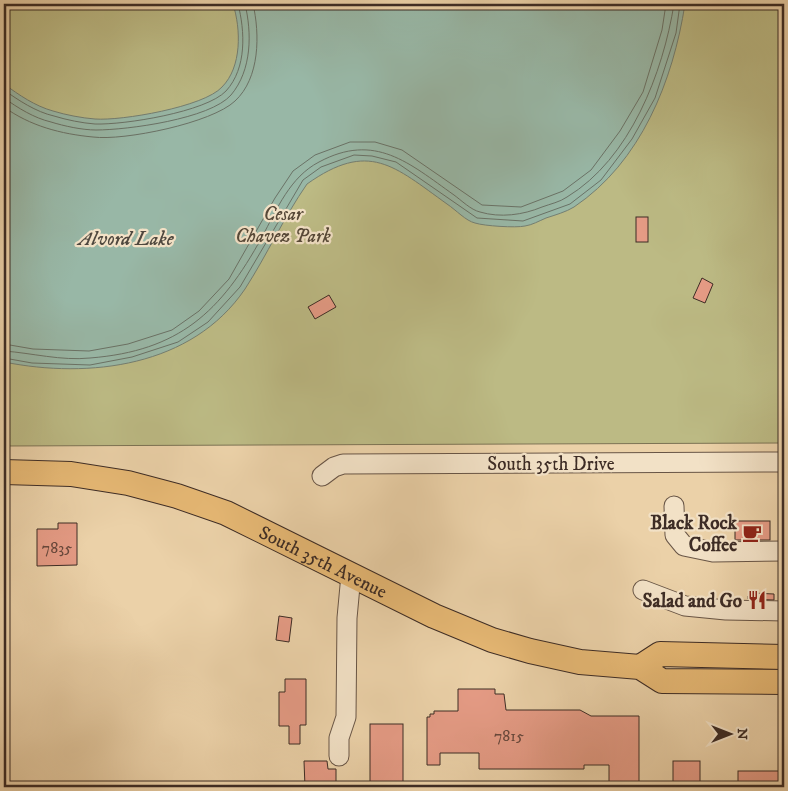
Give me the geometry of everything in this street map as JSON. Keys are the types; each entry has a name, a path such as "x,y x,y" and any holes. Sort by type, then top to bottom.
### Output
{"main road":[{"name":"South 35th Avenue","path":"4,472 71,474 128,483 177,496 226,513 434,616 492,640 570,660 640,668 662,681 784,682"},
{"path":"640,668 660,654 784,657"}],"street":[{"name":"South 35th Drive","path":"322,476 334,467 342,464 784,462"},
{"path":"674,506 675,535 684,546 713,552 784,551"},
{"path":"340,756 340,738 346,717 347,618 351,575"},
{"path":"643,590 685,606 726,610 784,611"}],"green space":[{"name":"Cesar Chavez Park","path":"4,4 784,4 784,443 4,446"}],"water":[{"name":"Alvord Lake","path":"233,4 685,4 672,62 650,117 618,167 598,189 571,209 521,227 479,224 468,220 396,169 380,163 365,161 348,163 329,171 307,184 245,289 223,315 197,336 168,351 136,361 104,367 70,369 4,362 4,84 27,100 46,109 95,119 142,115 198,101 222,87 229,79 233,69 238,47 238,36"}],"building":[{"path":"636,217 648,217 648,242 636,242"},
{"path":"702,278 713,284 705,303 693,298"},
{"path":"329,295 336,307 315,319 308,307"},
{"name":"Black Rock Coffee","path":"735,521 770,521 770,540 735,540"},
{"path":"58,523 77,523 77,565 37,566 37,529 58,529"},
{"path":"752,593 774,594 774,600 748,599 748,596 752,596"},
{"path":"279,616 292,618 289,642 276,640"},
{"path":"285,679 306,679 306,725 300,725 300,744 289,744 289,726 279,726 279,692 285,692"},
{"path":"458,689 495,689 495,694 504,694 506,710 580,710 591,716 639,716 639,787 609,787 609,765 584,765 584,769 479,769 479,753 440,753 440,765 427,765 427,717 430,717 430,714 434,714 434,711 458,711"},
{"path":"370,724 403,724 403,787 370,787"},
{"path":"304,761 327,761 328,769 336,769 336,787 305,787"},
{"path":"673,761 700,761 700,787 673,787"},
{"path":"738,771 781,771 781,787 738,787"}],"place":[{"name":"Black Rock Coffee","path":"752,533"},
{"name":"Salad and Go","path":"757,600"}]}
